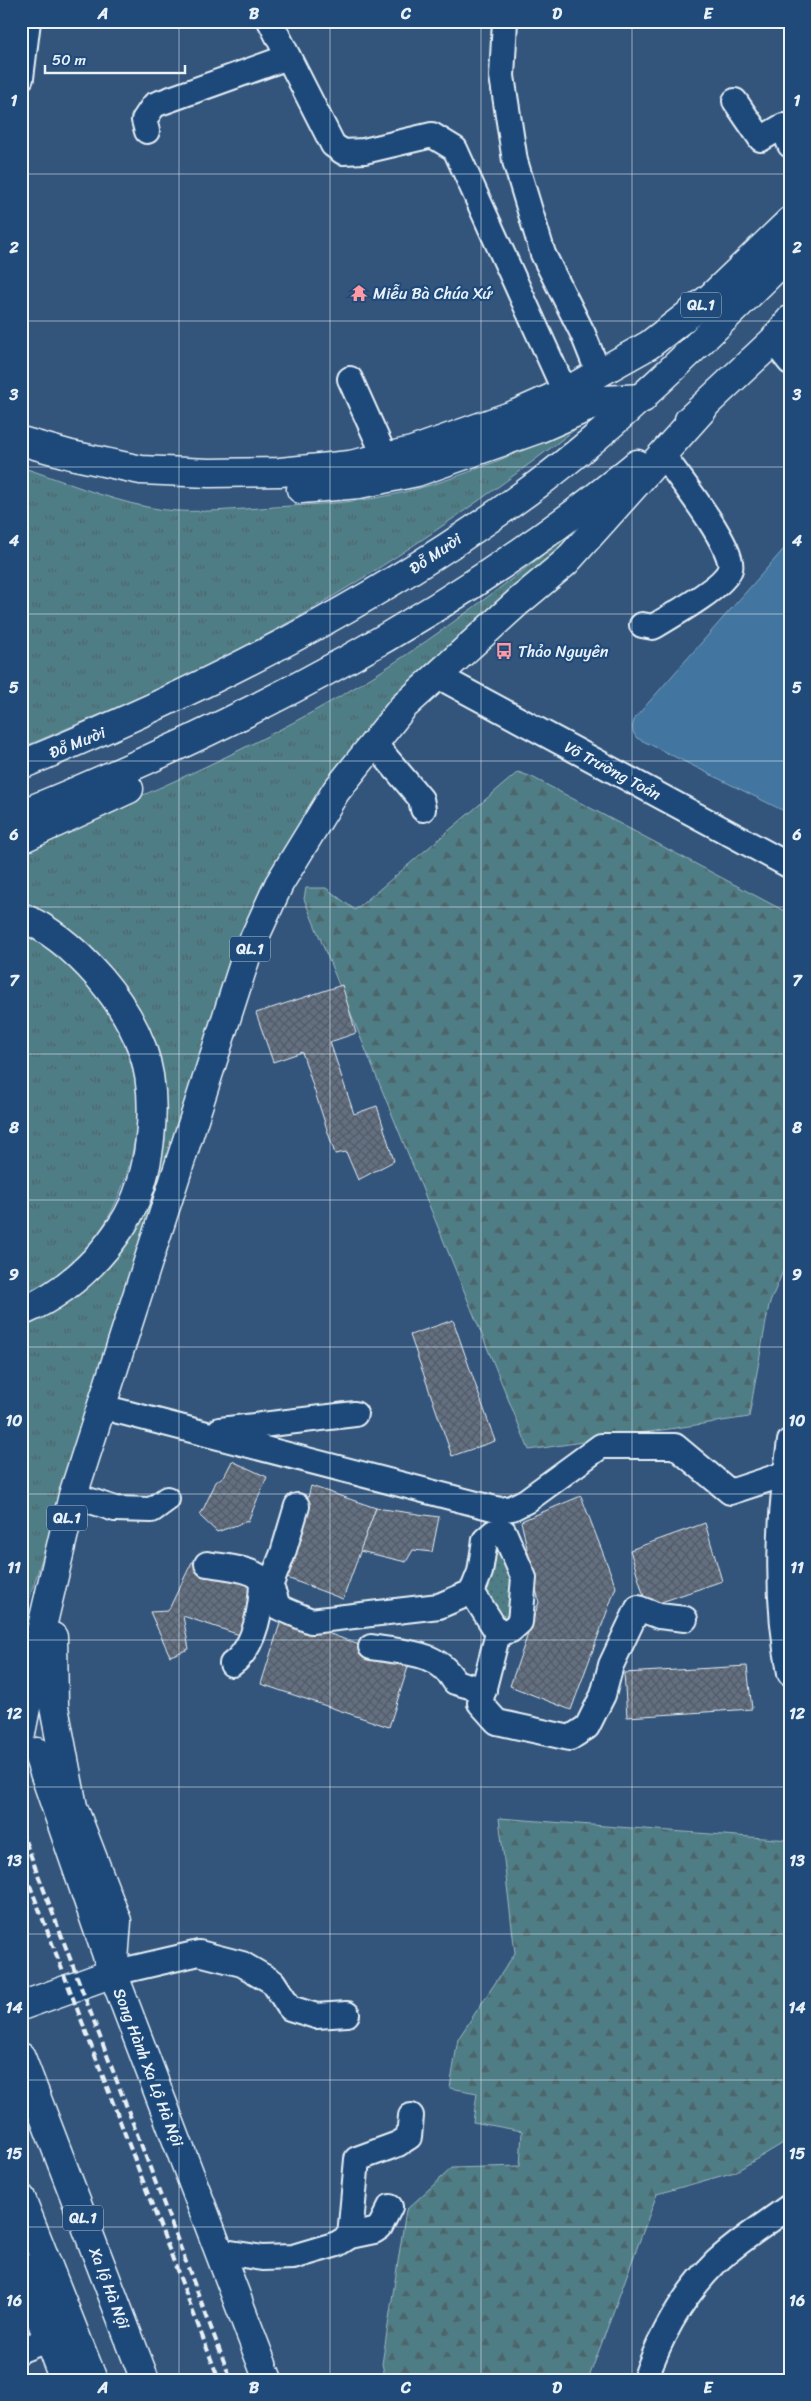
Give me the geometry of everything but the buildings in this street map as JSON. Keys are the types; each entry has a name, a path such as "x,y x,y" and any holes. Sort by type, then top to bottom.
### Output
{"main road":[{"name":"QL.1","path":"599,374 649,345 711,296 790,220"},
{"name":"Đỗ Mười","path":"21,764 118,725 314,628 411,570 538,484 643,398 790,254"},
{"name":"QL.1","path":"21,814 115,776 247,713 378,643 453,596 545,533 624,474 703,409 781,352 790,320"},
{"path":"21,441 71,455 141,470 209,474 280,472 350,465 412,451 466,434 565,392 599,374"},
{"path":"21,456 136,487 208,491 281,490 359,484 417,472 538,429 604,400 643,398"},
{"name":"QL.1","path":"29,1743 53,1580 73,1495 247,954 275,892 336,791 403,707 442,678 566,562 703,409"},
{"name":"QL.1","path":"21,839 180,764 356,671 454,609 643,476"},
{"name":"QL.1","path":"84,1457 112,1431 149,1305 235,1031 262,955 289,889 318,842 442,678"},
{"path":"21,917 48,931 71,948 89,965 121,1005 142,1048 149,1074 152,1120 149,1149 143,1175 124,1223 95,1261 82,1273 47,1301 21,1312"},
{"path":"21,2006 113,1973 117,1921 73,1807 54,1707 53,1580"},
{"name":"Song Hành Xa Lộ Hà Nội","path":"29,1743 113,1973 268,2380"},
{"name":"Xa lộ Hà Nội","path":"21,2057 145,2380"},
{"path":"21,2198 92,2380"},
{"path":"21,2267 64,2380"}],"street":[{"path":"21,78 28,21"},
{"path":"270,21 333,145 344,152 364,151 432,135 455,149 565,392"},
{"path":"505,21 502,76 515,161 543,254 584,334 599,374"},
{"path":"147,131 144,120 154,105 288,57"},
{"path":"734,101 761,139 783,126 790,145"},
{"path":"350,379 384,457"},
{"path":"642,625 653,627 663,621 716,586 730,570 730,558 722,541 662,454"},
{"name":"Võ Trường Toản","path":"442,678 790,866"},
{"path":"383,754 421,799 422,809"},
{"path":"118,1411 500,1510 512,1508 536,1494 601,1446 675,1446 730,1492 785,1474"},
{"path":"204,1432 294,1423 356,1414"},
{"path":"790,1441 785,1474 778,1566 785,1650 790,1673"},
{"path":"73,1495 114,1510 152,1510 167,1499"},
{"path":"477,1505 494,1532"},
{"path":"232,1664 248,1646 266,1582 284,1553 297,1506"},
{"path":"207,1564 240,1569 266,1582 278,1607 311,1622 439,1606 472,1592 480,1572 485,1540 494,1532 504,1532 524,1578 520,1622 511,1630 498,1633"},
{"path":"472,1592 498,1633 480,1703 496,1722 570,1738 587,1727 603,1695 611,1665 639,1602 659,1616 685,1618"},
{"path":"371,1647 436,1660 449,1671 455,1682 484,1690"},
{"path":"113,1973 199,1953 242,1964 273,1982 290,2008 316,2016 347,2014"},
{"path":"350,2236 357,2159 398,2144 409,2137 411,2116"},
{"path":"218,2251 262,2258 294,2257 337,2244 350,2236 374,2231 380,2227 390,2207"},
{"path":"645,2380 654,2353 681,2303 717,2262 785,2218"},
{"path":"21,2350 49,2339"}],"green space":[{"path":"577,428 433,533 383,566 280,627 228,656 174,682 21,748 21,467 115,499 147,507 175,511 321,504 381,497 431,485"},
{"path":"564,539 566,543 416,679 209,1029 24,1616 21,1608 21,1326 57,1310 88,1287 108,1266 136,1220 146,1025 130,994 108,967 27,905 21,903 21,848 113,809 204,767 294,722 337,698 427,640"},
{"path":"518,772 532,777 790,914 790,1254 769,1305 749,1417 529,1450 304,899 306,888 326,888 355,910"},
{"path":"21,932 50,949 76,969 107,1007 119,1028 127,1050 135,1082 137,1102 136,1131 130,1161 121,1190 108,1217 92,1243 71,1265 48,1283 21,1296"},
{"path":"494,1536 520,1578 510,1627 476,1593"},
{"path":"499,1818 790,1840 790,2139 735,2172 657,2194 588,2380 386,2380 382,2364 406,2210 452,2168 520,2166 522,2131 473,2122 477,2093 450,2088 458,2039 515,1953"}],"water":[{"path":"790,542 790,814 637,738 634,733 633,724 635,718"}],"railway":[{"path":"21,1830 231,2380"},
{"path":"21,1862 219,2380"}],"place":[{"name":"Miễu Bà Chúa Xứ","path":"359,293"},
{"name":"Thảo Nguyên","path":"504,651"}]}
